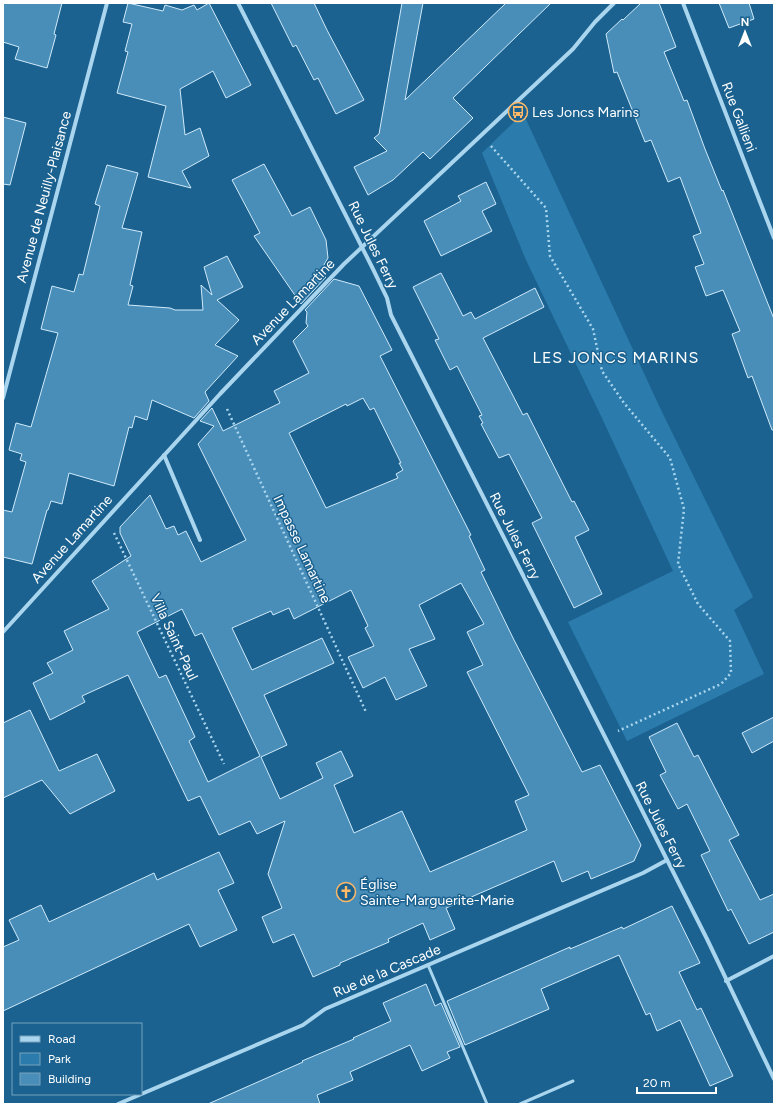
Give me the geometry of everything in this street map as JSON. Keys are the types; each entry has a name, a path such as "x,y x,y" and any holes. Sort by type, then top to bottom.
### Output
{"street":[{"name":"Avenue de Neuilly-Plaisance","path":"3,398 107,3"},
{"name":"Rue Jules Ferry","path":"238,3 387,298 391,315 667,860 774,1078"},
{"name":"Avenue Lamartine","path":"3,632 220,394 361,248 573,49 595,22 614,3"},
{"name":"Rue Gallieni","path":"683,3 774,238"},
{"path":"164,455 200,540"},
{"name":"Rue de la Cascade","path":"142,1094 304,1025 325,1009 642,873 667,860"},
{"path":"726,981 774,956"},
{"name":"Rue de la Cascade","path":"118,1104 139,1095"}],"lane":[{"path":"428,965 487,1104"},
{"path":"520,1104 573,1081"}],"path":[{"path":"481,136 546,208 550,256 594,330 602,371 624,403 670,458 684,509 678,564 698,604 730,641 731,673 721,684 605,737"},
{"name":"Impasse Lamartine","path":"220,394 366,712"},
{"name":"Villa Saint-Paul","path":"107,518 224,764"}],"green space":[{"path":"523,113 661,410 753,597 734,610 764,674 627,741 568,622 673,571 526,260 482,153"}],"building":[{"path":"3,3 62,3 54,34 56,35 47,68 15,59 19,47 3,42"},
{"path":"128,3 163,11 165,5 182,10 194,5 197,10 209,3 251,85 226,98 213,71 180,89 185,135 200,128 209,156 182,171 191,188 148,177 166,106 117,93 128,52 125,51 132,24 123,22"},
{"path":"271,3 314,3 364,100 336,114 318,78 314,80 296,45 293,47"},
{"path":"402,3 423,3 405,100 506,3 551,3 453,98 473,118 430,159 423,152 393,180 368,195 354,167 387,151 374,138 379,134"},
{"path":"641,3 659,3 676,47 664,52 684,101 687,100 705,149 722,191 723,190 774,319 774,430 772,430 752,376 748,378 732,334 740,331 723,290 706,296 695,267 704,264 693,236 701,233 680,177 668,182 651,140 645,142 617,72 614,73 606,34"},
{"path":"719,3 749,3 754,19 729,28"},
{"path":"3,117 26,123 10,185 3,184"},
{"path":"264,164 292,216 310,207 326,240 328,258 318,275 326,277 301,304 254,236 260,233 232,180"},
{"path":"107,165 138,173 122,228 142,232 130,285 133,286 128,305 170,308 175,310 203,310 201,285 212,295 204,267 227,256 243,287 217,300 239,320 215,345 238,356 205,392 209,401 194,418 152,400 147,420 135,416 132,428 129,427 114,486 69,473 62,504 51,501 47,510 32,564 3,557 3,510 12,512 26,462 20,460 22,454 9,450 16,423 31,427 58,333 41,329 52,286 74,292 79,274 83,275 100,206 95,204"},
{"path":"486,182 496,204 482,211 492,231 441,256 424,221 461,201 458,196"},
{"path":"441,273 463,316 471,312 475,319 535,288 544,307 483,338 523,415 527,413 572,502 574,501 589,530 575,537 602,594 574,608 532,523 542,518 509,454 499,458 481,424 483,423 479,416 482,415 457,366 450,370 435,340 439,339 413,287"},
{"path":"334,279 359,286 392,350 380,356 471,535 469,536 485,570 481,572 513,638 582,772 600,765 641,845 634,861 591,879 588,871 562,882 554,861 446,908 455,929 430,940 423,923 388,939 389,942 340,963 340,965 313,977 294,934 273,943 262,917 282,908 268,874 285,821 257,834 250,821 219,835 200,796 188,801 128,675 82,696 85,702 50,720 33,683 53,673 47,663 73,650 64,631 109,609 92,581 131,556 120,533 120,527 150,495 166,529 174,526 178,535 186,531 201,562 246,540 198,444 214,426 200,421 212,408 223,431 280,403 274,391 309,373 293,341 308,326 306,323 307,312 305,310","holes":["363,398 370,410 374,408 403,470 396,474 398,478 326,508 289,433 346,404 347,406","461,583 484,624 467,632 483,665 467,672 529,795 515,801 527,830 430,872 402,811 354,833 334,785 353,776 341,751 316,763 323,778 280,799 261,757 287,745 264,695 334,663 322,638 252,670 232,628 271,611 273,615 289,608 294,619 351,590 368,626 365,628 374,646 348,657 363,688 385,677 396,700 427,686 409,649 435,639 419,605","182,609 195,636 202,633 260,756 208,782 189,741 195,737 166,675 159,678 137,632"]},
{"path":"30,710 59,771 97,754 115,791 70,814 42,780 3,798 3,723"},
{"path":"774,717 774,741 752,753 742,733"},
{"path":"677,723 694,757 698,755 739,835 729,840 760,900 774,894 774,932 749,944 731,909 728,911 701,855 710,851 687,804 678,809 660,775 666,772 649,737"},
{"path":"219,852 234,883 218,890 237,930 200,947 189,924 3,1011 3,947 19,940 9,920 41,905 49,922 154,873 157,880"},
{"path":"672,906 700,963 679,972 697,1010 701,1008 733,1076 710,1086 680,1020 657,1031 650,1013 646,1015 619,955 541,989 549,1009 465,1045 447,1001 570,947 570,949 622,927 623,929"},
{"path":"426,984 435,1006 441,1003 460,1047 447,1052 450,1058 422,1071 410,1045 350,1072 353,1080 317,1095 320,1104 208,1104 391,1021 383,1003"}],"place":[{"name":"Les Joncs Marins","path":"518,112"},
{"name":"Église Sainte-Marguerite-Marie","path":"346,892"}],"district":[{"name":"LES JONCS MARINS","path":"616,357"}]}
